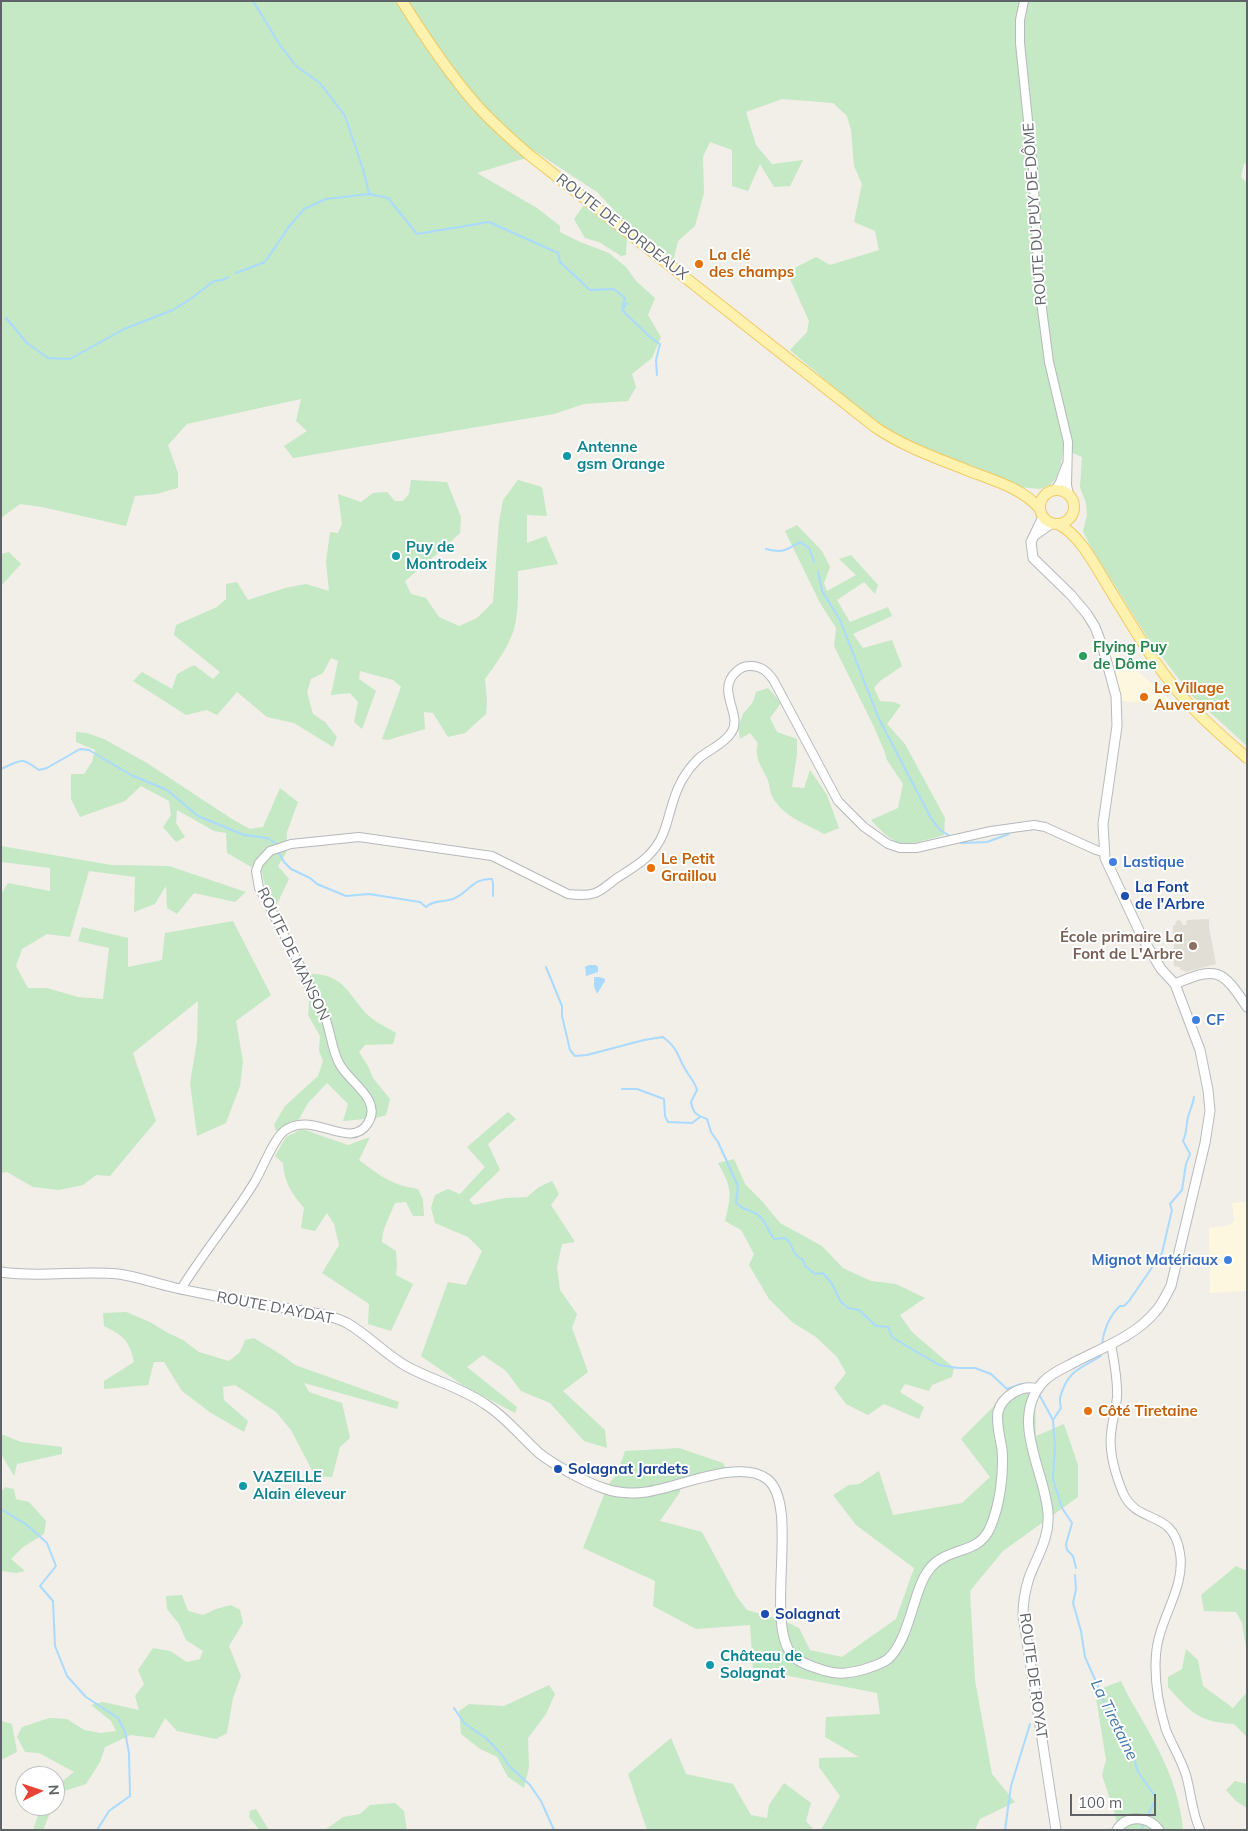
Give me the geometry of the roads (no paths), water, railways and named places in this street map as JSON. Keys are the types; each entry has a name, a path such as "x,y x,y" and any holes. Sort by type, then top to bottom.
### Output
{"main road":[{"name":"ROUTE DE BORDEAUX","path":"402,1 445,65 474,102 527,153 885,434 919,451 1008,487 1034,502 1048,518 1065,527 1084,548"},
{"name":"ROUTE DE BORDEAUX","path":"1008,487 1040,495 1051,492"},
{"path":"1060,490 1069,495 1074,503 1072,514 1068,520 1048,518 1043,497 1051,492 1060,490"},
{"name":"ROUTE DE BORDEAUX","path":"1072,514 1074,529 1084,548 1146,648 1175,688 1247,758"},
{"path":"1048,518 1032,537 1030,549 1033,558 1077,601 1091,619 1103,648 1115,690 1117,726 1103,824 1104,852 1107,863 1143,939 1161,969 1175,984 1200,1050 1210,1106 1209,1125 1199,1175 1171,1286 1156,1312 1136,1329 1111,1344"},
{"path":"1175,984 1209,972 1215,973 1226,978 1247,1007"},
{"name":"ROUTE D'AYDAT","path":"1,1272 120,1274 181,1289 320,1314 347,1323 402,1364 475,1397 486,1404 511,1424 540,1453 556,1464 603,1488 616,1491 645,1492 720,1474 750,1473 764,1477 774,1487 780,1500 782,1611 785,1641 796,1659 837,1674 847,1674 886,1662 899,1645 922,1583 931,1567 940,1559 975,1546 984,1538 990,1528 1000,1490 1002,1452 998,1411 1006,1400 1018,1390 1028,1387 1038,1389"},
{"name":"ROUTE DE ROYAT","path":"1056,1830 1023,1615 1024,1593 1046,1536 1048,1524 1045,1495 1028,1426 1030,1406 1038,1389 1049,1376 1111,1344"},
{"path":"1117,1830 1118,1827 1127,1821 1140,1818 1151,1822 1159,1830"}],"street":[{"name":"ROUTE DU PUY DE DÔME","path":"1024,1 1020,20 1020,42 1033,170 1039,286 1049,362 1068,442 1067,485 1069,495"},
{"path":"1051,492 1060,482 1069,457"},
{"name":"ROUTE DE MANSON","path":"181,1289 255,1182 278,1137 285,1131 302,1124 324,1127 342,1134 354,1134 362,1130 371,1114 371,1104 367,1096 348,1077 335,1057 330,1035 320,1008 259,888 256,871 259,863 270,851 291,844 360,837 492,856 563,891 578,895 598,891 636,866 654,850 664,833 682,780 698,760 732,733 734,719 728,697 728,684 731,677 743,667 756,666 768,673 774,680 838,801 864,827 888,844 900,848 916,848 991,831 1034,825 1045,827 1104,852"},
{"path":"1111,1344 1117,1396 1110,1435 1114,1462 1122,1490 1127,1500 1135,1509 1165,1524 1172,1530 1176,1535 1180,1550 1181,1569 1156,1654 1157,1677 1160,1706 1166,1730 1186,1774 1200,1830"}],"water":[{"path":"596,965 598,972 586,976 585,967"},
{"path":"594,977 605,979 597,994 594,986"}],"waterway":[{"path":"253,1 280,45 296,66 320,83 345,116 369,193"},
{"path":"236,273 265,262 288,228 304,209 326,199 369,194 388,198 417,234 489,222 558,253 560,262 590,290 614,289 625,298 622,310"},
{"path":"6,318 27,343 48,358 70,359 124,329 173,310 214,281 223,280 228,277"},
{"path":"627,303 622,310 660,344 656,360 657,375"},
{"path":"766,549 783,550 800,542 809,548 814,562"},
{"path":"818,572 822,591 840,620 879,719 931,818 940,830 950,836"},
{"path":"1,769 24,761 39,770 47,768 80,749 89,750 131,775 167,790 198,816 244,835 267,838 275,843"},
{"path":"961,843 987,842 1009,834"},
{"path":"279,853 291,869 310,878 317,884 346,896 369,894 420,902 426,907 435,902 453,899 475,883 485,879 492,879 493,896"},
{"path":"546,967 562,1006 562,1016 570,1050 575,1056 587,1055 663,1037 672,1045 697,1090 691,1102 693,1109 698,1115 707,1119 711,1132 718,1142 738,1186 736,1203 761,1217 774,1239 785,1238 796,1255 803,1260 805,1266 815,1274 823,1273 832,1284 841,1302 848,1308 859,1310 876,1326 888,1327 892,1337 939,1365 975,1368 991,1374 1007,1389 1021,1384"},
{"path":"622,1089 637,1089 664,1099 665,1116 668,1122 692,1123 700,1117"},
{"name":"La Tiretaine","path":"1102,1344 1106,1328 1113,1314 1120,1306 1124,1306 1129,1301 1162,1253 1172,1210 1170,1204 1182,1190 1186,1164 1190,1154 1183,1141 1194,1097"},
{"name":"La Tiretaine","path":"1076,1568 1073,1556 1067,1550 1066,1544 1072,1523 1062,1508 1053,1479 1055,1447 1053,1420 1061,1408 1061,1396 1070,1377 1079,1369 1101,1356"},
{"path":"1040,1396 1053,1420"},
{"path":"1,1509 27,1525 47,1543 56,1566 40,1586 53,1601 55,1646 67,1676 86,1697 118,1718 125,1732 129,1753 130,1796 109,1811 97,1830"},
{"name":"La Tiretaine","path":"1075,1575 1076,1589 1073,1603 1081,1631 1085,1657 1107,1712 1131,1748 1138,1772 1155,1796 1155,1801 1147,1817"},
{"path":"454,1708 464,1723 487,1739 503,1756 508,1765 530,1785 541,1801 554,1830"},
{"path":"1005,1830 1011,1786 1030,1724"},
{"name":"La Tiretaine","path":"1141,1830 1144,1824"}],"place":[{"name":"La clé des champs","path":"699,264"},
{"name":"Antenne gsm Orange","path":"567,456"},
{"name":"Puy de Montrodeix","path":"396,556"},
{"name":"Flying Puy de Dôme","path":"1083,656"},
{"name":"Le Village Auvergnat","path":"1144,697"},
{"name":"Lastique","path":"1113,862"},
{"name":"Le Petit Graillou","path":"651,868"},
{"name":"La Font de l'Arbre","path":"1125,896"},
{"name":"École primaire La Font de L'Arbre","path":"1193,946"},
{"name":"CF","path":"1196,1020"},
{"name":"Mignot Matériaux","path":"1228,1260"},
{"name":"Côté Tiretaine","path":"1088,1411"},
{"name":"Solagnat Jardets","path":"558,1469"},
{"name":"VAZEILLE Alain éleveur","path":"243,1486"},
{"name":"Solagnat","path":"765,1614"},
{"name":"Château de Solagnat","path":"710,1665"}]}
